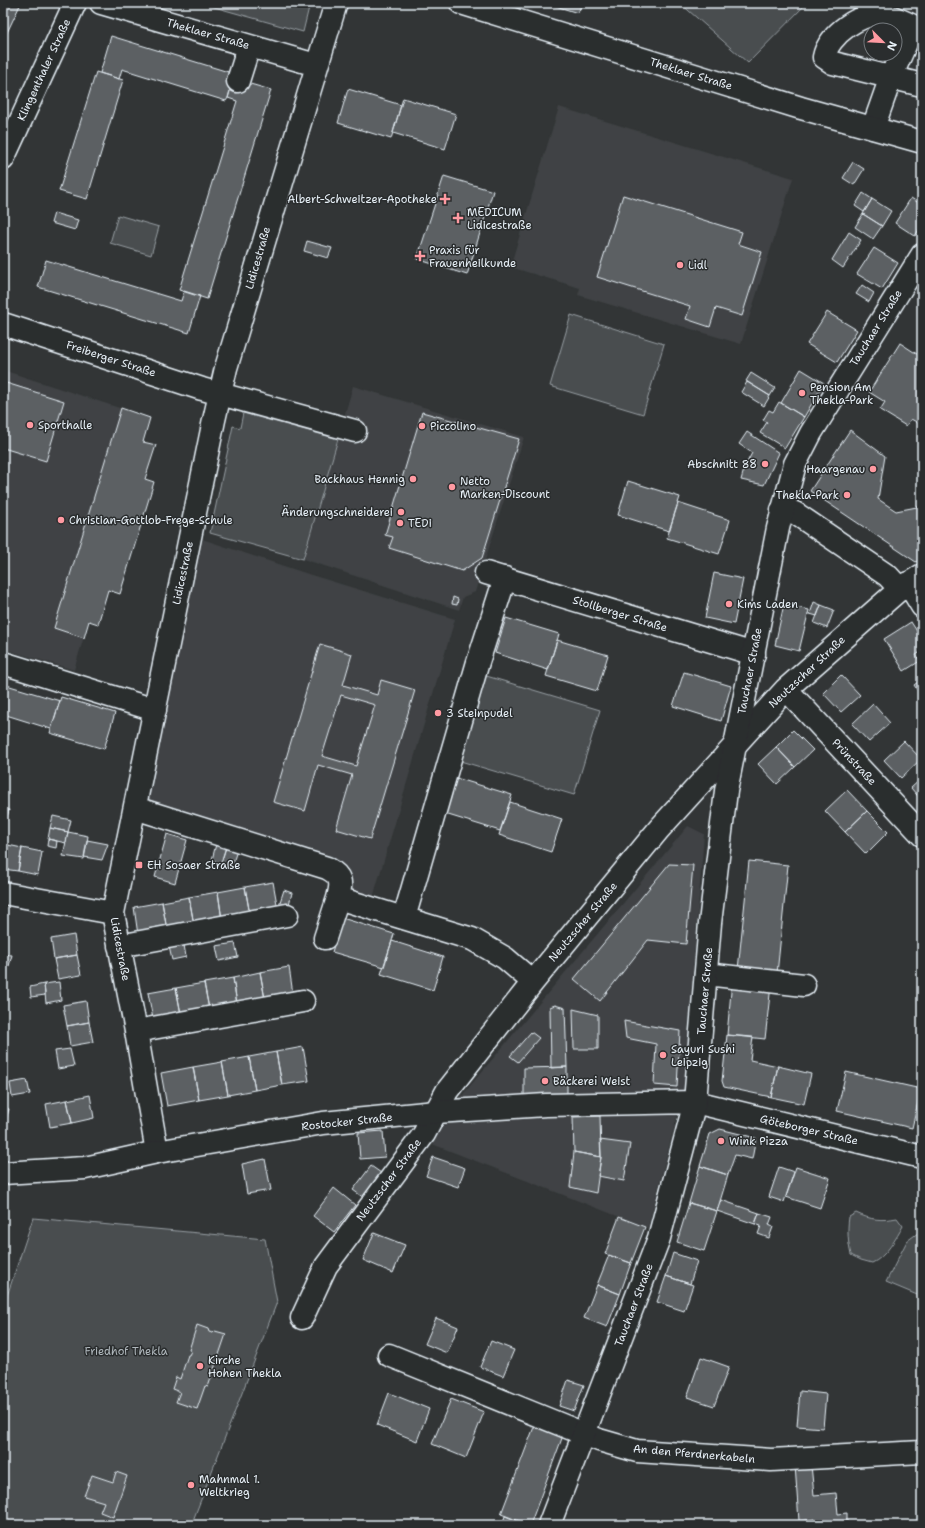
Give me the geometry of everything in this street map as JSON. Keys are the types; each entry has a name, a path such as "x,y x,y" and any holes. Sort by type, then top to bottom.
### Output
{"street":[{"name":"Klingenthaler Straße","path":"3,159 75,3"},
{"name":"Theklaer Straße","path":"101,3 316,65"},
{"name":"Lidicestraße","path":"157,1152 136,1031 113,913 220,394 262,246 336,3"},
{"name":"Theklaer Straße","path":"461,3 801,108 922,142"},
{"path":"873,128 892,77 918,28 886,15 870,14 837,33 826,48 824,58 833,63 892,77 922,86"},
{"path":"238,81 249,46"},
{"name":"Tauchaer Straße","path":"549,1525 659,1238 695,1102 706,974 726,790 782,510 795,464 811,433 922,255"},
{"name":"Freiberger Straße","path":"3,324 220,394 355,431"},
{"path":"782,510 796,513 888,576 910,582 922,606"},
{"name":"Stollberger Straße","path":"404,918 495,576 754,654"},
{"name":"Neutzscher Straße","path":"302,1318 326,1266 424,1134 447,1091 533,982 659,829 786,689 910,582"},
{"path":"3,663 155,710"},
{"name":"Prünstraße","path":"786,689 922,835"},
{"path":"134,808 328,868 336,872 340,882 338,898 325,938"},
{"path":"3,893 113,913"},
{"path":"338,898 472,939 505,958 533,982"},
{"path":"119,946 287,915"},
{"path":"706,974 804,985"},
{"path":"136,1031 303,1001"},
{"name":"Rostocker Straße","path":"3,1173 85,1168 157,1152 323,1123 436,1112 571,1104 695,1102"},
{"name":"Göteborger Straße","path":"695,1102 922,1157"},
{"name":"An den Pferdnerkabeln","path":"388,1355 585,1433 599,1440 637,1451 771,1460 922,1452"}],"shaded area":[{"path":"559,107 793,178 741,344 578,295 580,288 510,267"},
{"name":"Christian-Gottlob-Frege-Schule","path":"3,370 150,418 74,670 3,649"},
{"path":"353,386 524,437 475,592 463,597 459,610 303,559"},
{"path":"190,535 308,574 455,619 370,908 340,882 135,808"},
{"path":"688,826 704,834 684,1090 648,1228 432,1144 459,1099"}],"green space":[{"path":"200,3 310,3 303,32"},
{"path":"680,3 807,3 748,63"},
{"path":"118,215 159,227 151,255 110,243"},
{"path":"571,315 664,344 643,414 550,386"},
{"path":"243,413 338,439 303,559 210,533 233,426 240,428"},
{"path":"483,675 600,710 574,795 457,760"},
{"path":"856,1213 876,1219 897,1218 903,1226 886,1252 872,1263 851,1255 848,1236 848,1222 849,1217"},
{"name":"Friedhof Thekla","path":"33,1218 265,1239 277,1302 192,1523 193,1525 3,1525 3,1308"},
{"path":"922,1230 922,1297 886,1282 907,1241"}],"building":[{"path":"3,3 21,3 3,41"},
{"path":"546,3 582,3 578,13"},
{"path":"111,36 235,74 228,98 226,101 122,69 119,79 100,73"},
{"path":"96,72 123,80 87,199 59,191"},
{"path":"233,79 271,90 207,299 179,290 237,101 228,98"},
{"path":"348,89 401,105 391,139 338,123"},
{"path":"403,98 456,114 445,149 393,133"},
{"path":"853,162 864,169 854,185 843,178"},
{"name":"MEDICUM Lidicestraße","path":"444,176 493,191 467,275 417,259"},
{"path":"863,193 872,199 864,212 855,206"},
{"name":"Lidl","path":"623,195 742,232 738,244 762,252 742,316 716,308 710,327 686,319 690,306 597,277"},
{"path":"911,198 922,205 922,225 915,236 895,223"},
{"path":"872,199 891,211 882,226 863,214"},
{"path":"54,213 78,220 75,230 51,223"},
{"path":"863,214 882,226 873,239 855,227"},
{"path":"849,232 861,240 843,268 832,260"},
{"path":"307,241 332,248 328,258 304,251"},
{"path":"874,248 898,263 882,289 857,274"},
{"path":"46,260 181,301 184,291 200,296 189,333 38,287"},
{"path":"862,285 874,293 869,302 856,294"},
{"path":"827,312 857,330 837,362 807,344"},
{"path":"900,343 920,356 922,354 922,421 920,424 911,419 906,426 880,410 885,402 869,392"},
{"name":"Pension Am Thekla-Park","path":"801,369 824,383 804,417 781,403"},
{"path":"751,373 775,388 770,396 746,381"},
{"name":"Sporthalle","path":"3,382 64,401 46,461 3,448"},
{"path":"747,382 770,396 764,406 741,392"},
{"path":"779,402 804,417 785,448 760,433 767,422 763,420 769,410 773,412"},
{"path":"121,408 150,418 143,442 156,445 145,479 154,482 120,594 108,590 98,624 89,621 84,638 54,628"},
{"name":"Netto Marken-Discount","path":"422,412 519,439 482,558 462,571 389,548 393,537 385,535"},
{"name":"Thekla-Park","path":"850,430 885,456 878,499 896,511 922,506 922,559 916,562 810,491"},
{"path":"747,432 779,453 764,485 741,480 745,466 752,453 739,444"},
{"path":"628,481 680,497 669,531 618,515"},
{"path":"678,503 730,520 719,554 667,538"},
{"path":"714,573 743,579 734,624 705,618"},
{"path":"453,597 458,599 457,605 452,604"},
{"path":"814,602 821,605 817,616 810,614"},
{"path":"784,604 809,610 799,651 775,645"},
{"path":"821,605 834,610 827,628 814,623"},
{"path":"506,618 559,634 548,670 495,653"},
{"path":"911,622 922,639 922,651 916,655 920,661 904,671 884,639"},
{"path":"557,640 608,655 597,691 546,676"},
{"path":"320,644 352,654 343,685 377,695 381,680 415,690 370,839 336,829 352,775 318,765 305,811 273,802","holes":["341,695 375,705 356,766 322,756"]},
{"path":"684,672 731,686 721,721 673,706"},
{"path":"841,675 860,695 841,712 823,693"},
{"path":"922,679 922,697 914,685"},
{"path":"3,684 60,701 51,729 3,714"},
{"path":"61,697 115,713 104,749 50,733"},
{"path":"873,704 890,723 869,742 852,724"},
{"path":"793,730 813,750 795,767 776,747"},
{"path":"904,741 921,759 901,778 884,760"},
{"path":"776,747 795,767 777,784 758,764"},
{"path":"456,778 512,795 500,831 445,814"},
{"path":"922,778 922,801 911,788"},
{"path":"847,790 867,811 845,832 825,811"},
{"path":"510,802 562,819 551,852 499,835"},
{"path":"3,809 9,810 6,821 3,820"},
{"path":"867,811 888,832 866,854 845,832"},
{"path":"53,816 71,820 68,832 50,828"},
{"path":"50,828 68,832 66,843 48,839"},
{"path":"68,832 88,836 84,859 63,856"},
{"path":"167,834 187,840 175,883 155,877"},
{"path":"48,839 57,841 56,848 47,846"},
{"path":"87,840 108,844 102,860 84,857"},
{"path":"3,844 22,848 18,871 3,869"},
{"path":"216,844 226,847 221,863 212,860"},
{"path":"227,844 238,847 232,866 221,863"},
{"path":"22,848 42,852 38,875 18,871"},
{"path":"749,861 788,865 777,974 738,970"},
{"path":"669,864 693,865 686,944 648,940 600,1001 574,979"},
{"path":"273,882 278,910 250,915 245,887"},
{"path":"245,887 250,915 222,920 218,892"},
{"path":"284,890 292,893 288,908 279,905"},
{"path":"218,892 222,920 194,925 189,897"},
{"path":"189,897 194,925 167,930 162,902"},
{"path":"162,902 167,930 138,935 134,907"},
{"path":"342,918 394,934 384,967 332,952"},
{"path":"74,935 77,955 54,959 51,939"},
{"path":"183,939 186,957 172,960 168,942"},
{"path":"392,941 443,957 433,990 381,974"},
{"path":"235,943 238,957 219,961 216,946"},
{"path":"3,954 12,955 9,966 3,968"},
{"path":"77,955 81,975 58,979 54,959"},
{"path":"289,967 293,994 265,999 260,972"},
{"path":"260,972 265,999 237,1004 233,978"},
{"path":"233,978 237,1004 209,1009 204,983"},
{"path":"732,981 771,985 765,1039 727,1035"},
{"path":"59,982 61,1000 46,1003 44,984"},
{"path":"204,983 209,1009 181,1014 176,988"},
{"path":"44,984 45,995 31,997 30,987"},
{"path":"176,988 181,1014 153,1019 148,993"},
{"path":"86,1001 89,1022 67,1026 63,1005"},
{"path":"555,1005 565,1008 567,1067 551,1068 550,1007"},
{"path":"573,1009 598,1015 598,1049 574,1049"},
{"path":"624,1021 680,1031 677,1087 654,1085 656,1044 626,1038"},
{"path":"89,1022 93,1042 70,1046 67,1026"},
{"path":"531,1032 539,1038 518,1062 510,1056"},
{"path":"727,1035 753,1037 750,1060 778,1066 771,1097 724,1087 722,1081"},
{"path":"303,1047 309,1081 282,1085 276,1052"},
{"path":"70,1049 74,1066 58,1069 55,1051"},
{"path":"276,1052 282,1085 255,1090 249,1057"},
{"path":"249,1057 255,1090 228,1095 222,1062"},
{"path":"222,1062 228,1095 199,1100 193,1067"},
{"path":"778,1066 811,1074 804,1104 771,1097"},
{"path":"193,1067 199,1100 167,1106 161,1073"},
{"name":"Bäckerei Weist","path":"567,1067 567,1095 524,1095 524,1068"},
{"path":"846,1072 921,1089 912,1128 837,1111"},
{"path":"27,1080 30,1094 12,1097 10,1083"},
{"path":"90,1095 94,1118 72,1123 67,1100"},
{"path":"67,1100 72,1123 50,1127 46,1104"},
{"path":"3,1107 9,1109 3,1131"},
{"path":"600,1116 601,1157 574,1152 573,1117"},
{"path":"720,1129 756,1138 752,1159 735,1155 728,1175 700,1166 710,1134"},
{"path":"383,1131 385,1157 360,1159 358,1133"},
{"path":"600,1140 630,1144 624,1181 598,1176 601,1157"},
{"path":"574,1152 601,1157 596,1193 570,1187"},
{"path":"433,1157 465,1168 458,1187 426,1176"},
{"path":"265,1159 271,1190 247,1194 242,1164"},
{"path":"371,1166 381,1173 364,1198 353,1190"},
{"path":"700,1166 728,1175 717,1211 689,1203"},
{"path":"779,1167 794,1172 784,1202 769,1197"},
{"path":"796,1167 830,1178 820,1208 786,1197"},
{"path":"334,1188 355,1205 334,1232 313,1216"},
{"path":"721,1200 759,1213 755,1224 717,1211"},
{"path":"689,1203 717,1211 704,1251 677,1242"},
{"path":"759,1213 772,1217 769,1225 773,1227 769,1238 758,1234 761,1226 755,1224"},
{"path":"619,1217 645,1227 631,1263 605,1254"},
{"path":"374,1233 405,1245 393,1273 363,1260"},
{"path":"673,1253 697,1261 690,1284 666,1276"},
{"path":"609,1255 631,1263 620,1294 597,1285"},
{"path":"666,1276 693,1285 684,1311 657,1302"},
{"path":"597,1285 620,1294 607,1327 584,1318"},
{"path":"436,1318 458,1327 447,1353 425,1344"},
{"name":"Kirche Hohen Thekla","path":"197,1325 208,1329 209,1332 213,1333 215,1331 226,1334 208,1387 205,1386 197,1409 176,1402 180,1392 172,1389 176,1377 180,1379 188,1355 191,1351 189,1350"},
{"path":"491,1341 514,1350 503,1376 480,1367"},
{"path":"701,1357 729,1367 714,1406 687,1397"},
{"path":"568,1380 584,1385 574,1411 559,1406"},
{"path":"800,1391 826,1394 823,1428 797,1426"},
{"path":"389,1393 429,1409 417,1441 377,1425"},
{"path":"451,1399 484,1412 466,1458 432,1444"},
{"path":"537,1419 565,1430 530,1525 501,1514"},
{"path":"795,1465 811,1465 814,1495 836,1493 838,1514 847,1513 847,1525 816,1525 815,1519 799,1521"},
{"path":"116,1472 127,1476 113,1517 100,1512 104,1502 84,1496 92,1475 113,1482"},
{"path":"505,1516 527,1525 502,1525"}],"place":[{"name":"Albert-Schweitzer-Apotheke","path":"445,199"},
{"name":"MEDICUM Lidicestraße","path":"458,218"},
{"name":"Praxis für Frauenheilkunde","path":"420,256"},
{"name":"Lidl","path":"680,265"},
{"name":"Pension Am Thekla-Park","path":"802,393"},
{"name":"Sporthalle","path":"30,425"},
{"name":"Piccolino","path":"422,426"},
{"name":"Abschnitt 88","path":"765,464"},
{"name":"Haargenau","path":"873,469"},
{"name":"Backhaus Hennig","path":"413,479"},
{"name":"Netto Marken-Discount","path":"452,487"},
{"name":"Thekla-Park","path":"847,495"},
{"name":"Änderungschneiderei","path":"401,512"},
{"name":"Christian-Gottlob-Frege-Schule","path":"61,520"},
{"name":"TEDi","path":"400,523"},
{"name":"Kims Laden","path":"729,604"},
{"name":"3 Steinpudel","path":"438,713"},
{"name":"EH Sosaer Straße","path":"139,865"},
{"name":"Sayuri Sushi Leipzig","path":"663,1055"},
{"name":"Bäckerei Weist","path":"545,1081"},
{"name":"Wink Pizza","path":"721,1141"},
{"name":"Kirche Hohen Thekla","path":"200,1366"},
{"name":"Mahnmal 1. Weltkrieg","path":"191,1485"}]}
